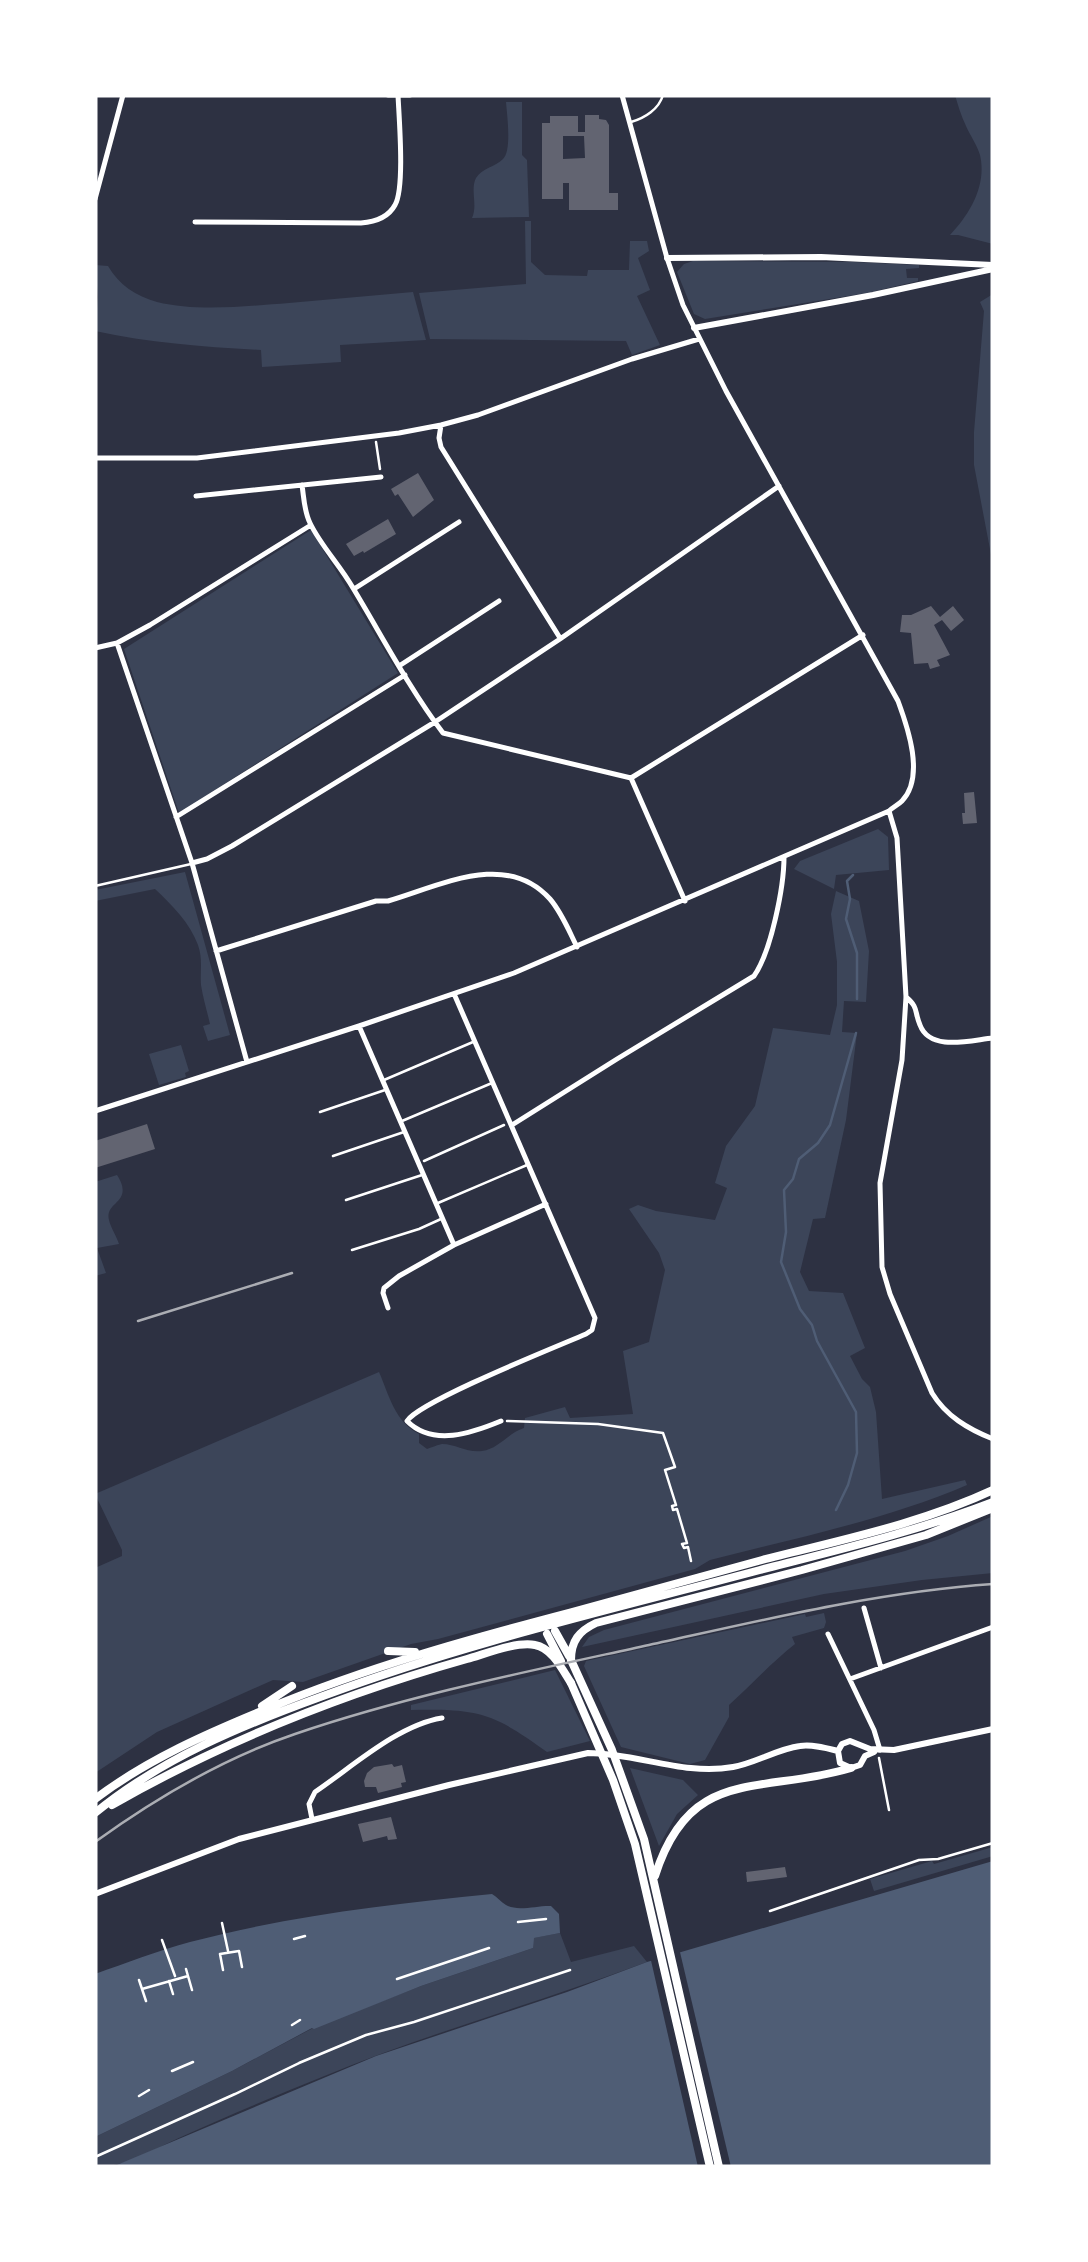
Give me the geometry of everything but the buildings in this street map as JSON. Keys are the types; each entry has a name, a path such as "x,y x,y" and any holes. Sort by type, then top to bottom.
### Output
{"main road":[{"path":"95,1798 155,1759 331,1683 425,1652 876,1531 949,1509 993,1490"},
{"path":"561,1651 583,1630 604,1621 908,1540 952,1526 993,1505"},
{"path":"95,1814 142,1778 200,1746 294,1706 387,1673 993,1505"},
{"path":"551,1632 613,1780 635,1844 719,2167"},
{"path":"95,1814 215,1750 343,1698 418,1672 519,1645 534,1644 561,1651 571,1660 637,1817 654,1881 656,1915 710,2167"},
{"path":"388,1651 425,1652"},
{"path":"241,1719 292,1686"},
{"path":"654,1881 671,1836 702,1803 719,1794 851,1768"}],"street":[{"path":"95,199 123,95"},
{"path":"388,95 410,95"},
{"path":"195,222 362,223 387,214 400,190 398,95"},
{"path":"95,1111 455,994 577,948 889,811 904,800 913,772 898,701 699,340 667,258 622,95"},
{"path":"667,258 867,258 993,267"},
{"path":"694,328 873,296 993,267"},
{"path":"95,458 188,458 441,426 632,359 699,340"},
{"path":"441,426 441,448 560,639"},
{"path":"196,496 381,477"},
{"path":"302,485 311,526 443,733 631,778 862,635"},
{"path":"192,863 232,846 435,722 779,486"},
{"path":"354,589 460,522"},
{"path":"95,648 117,643 150,625 311,526"},
{"path":"400,666 499,601"},
{"path":"117,643 192,863 247,1062"},
{"path":"176,817 405,675"},
{"path":"631,778 685,901"},
{"path":"889,811 897,838 906,997 902,1060 880,1183 882,1267 940,1407 993,1438"},
{"path":"508,1125 754,976 764,957 784,875 784,857"},
{"path":"216,951 376,901 388,902 476,874 496,872 519,877 541,890 558,910 577,948"},
{"path":"455,994 508,1125 596,1318 592,1330 439,1400 412,1414 407,1421 417,1429 445,1436 474,1432 500,1421"},
{"path":"906,997 916,1006 920,1026 936,1041 993,1038"},
{"path":"360,1026 454,1245"},
{"path":"388,1308 383,1293 391,1282 454,1245 546,1204"},
{"path":"864,1608 881,1668"},
{"path":"850,1679 993,1628"},
{"path":"828,1634 874,1730 880,1752"},
{"path":"312,1819 308,1804 315,1792 403,1732 442,1718"},
{"path":"865,1756 993,1729"},
{"path":"862,1746 865,1756 860,1765 851,1768 840,1763 838,1751 850,1741 880,1752"},
{"path":"95,1894 222,1844 588,1753 706,1770 735,1767 800,1746 838,1751"}],"lane":[{"path":"630,123 650,112 662,95"},
{"path":"95,886 192,863"},
{"path":"383,1080 475,1041"},
{"path":"401,1122 493,1083"},
{"path":"320,1112 387,1089"},
{"path":"333,1156 405,1131"},
{"path":"436,1204 529,1164"},
{"path":"346,1200 423,1174"},
{"path":"352,1250 442,1218"}],"path":[{"path":"375,436 381,477"},
{"path":"418,1163 508,1125"},
{"path":"500,1421 598,1424 663,1433 675,1467 666,1470 676,1505 672,1506 677,1509 687,1543 682,1544 688,1547 692,1561"},
{"path":"880,1752 889,1810"},
{"path":"770,1911 919,1860 938,1859 993,1844"},
{"path":"518,1922 546,1919"},
{"path":"222,1923 229,1952"},
{"path":"294,1939 304,1936"},
{"path":"162,1940 176,1979"},
{"path":"398,1980 489,1948"},
{"path":"223,1970 220,1954 229,1952 239,1951 242,1966"},
{"path":"186,1969 192,1990"},
{"path":"95,2157 366,2035 570,1970"},
{"path":"142,1989 188,1976"},
{"path":"139,1980 146,2001"},
{"path":"169,1981 173,1994"},
{"path":"158,1984 161,1996"},
{"path":"292,2025 300,2020"},
{"path":"172,2071 193,2062"},
{"path":"139,2096 149,2090"}],"shaded area":[{"path":"955,95 993,95 993,244 950,235 975,198 982,166"},
{"path":"506,102 522,102 522,155 527,160 529,217 472,218 476,178 506,155"},
{"path":"525,221 531,221 531,262 545,275 587,276 588,270 629,270 630,241 647,241 649,251 638,258 650,290 637,296 660,345 632,355 626,341 430,339 419,293 526,284"},
{"path":"693,261 854,262 919,268 906,269 907,278 918,281 705,319 694,314 677,272"},
{"path":"95,265 108,266 123,284 142,297 189,307 240,307 413,292 426,340 340,345 341,362 262,367 261,350 178,344 95,331"},
{"path":"993,294 993,565 974,465 974,432 984,311 980,302"},
{"path":"311,530 398,673 179,813 124,649"},
{"path":"878,829 888,837 889,870 836,875 834,889 794,869 800,861"},
{"path":"185,872 230,1035 208,1041 203,1026 210,1024 201,985 200,950 180,915 155,889 95,901 95,890"},
{"path":"836,891 859,901 869,951 866,1002 844,1001 842,1032 857,1033 846,1120 825,1218 813,1219 800,1272 809,1291 843,1293 865,1348 850,1356 870,1387 876,1412 882,1499 965,1480 967,1485 872,1518 710,1560 695,1569 411,1644 303,1682 273,1680 157,1732 95,1773 95,1568 122,1556 122,1550 95,1494 379,1372 398,1415 419,1434 419,1443 427,1449 442,1444 471,1451 488,1450 524,1428 525,1418 565,1407 570,1418 633,1414 623,1351 649,1342 665,1270 659,1253 629,1209 638,1205 715,1220 727,1188 715,1183 726,1146 755,1106 773,1028 830,1035 837,1005 831,914"},
{"path":"181,1045 189,1071 186,1077 159,1085 149,1054"},
{"path":"117,1175 123,1191 109,1214 119,1244 97,1248 106,1273 95,1276 95,1182"},
{"path":"993,1516 993,1573 824,1594 582,1647 589,1637 604,1630 905,1551"},
{"path":"824,1613 824,1628 792,1637 795,1644 729,1705 729,1717 705,1760 690,1764 621,1747 584,1666 586,1661"},
{"path":"555,1670 590,1741 547,1752 512,1728 484,1716 411,1710 411,1705"},
{"path":"630,1768 683,1780 698,1795 677,1814 659,1846"},
{"path":"993,1847 993,1856 874,1891 870,1879 932,1861 934,1864"},
{"path":"993,1861 993,2167 112,2167 376,2056 647,1962"},
{"path":"492,1894 511,1907 551,1906 559,1914 560,1933 534,1938 533,1948 312,2028 95,2137 95,1974 178,1946 265,1925"},
{"path":"560,1933 571,1962 634,1946 647,1962 362,2061 139,2157 95,2167 95,2137 313,2028 533,1948 533,1938"}],"pier":[{"path":"679,1948 731,2167 698,2167 650,1956"}],"waterway":[{"path":"853,875 847,881 850,899 846,919 857,953 857,999"},
{"path":"836,1510 857,1453 856,1412 800,1309 781,1262 786,1232 784,1190 793,1179 799,1159 818,1143 830,1125 856,1033"}],"railway":[{"path":"138,1321 292,1273"},
{"path":"95,1842 166,1795 242,1755 382,1707 820,1608 906,1593 993,1584"}]}
